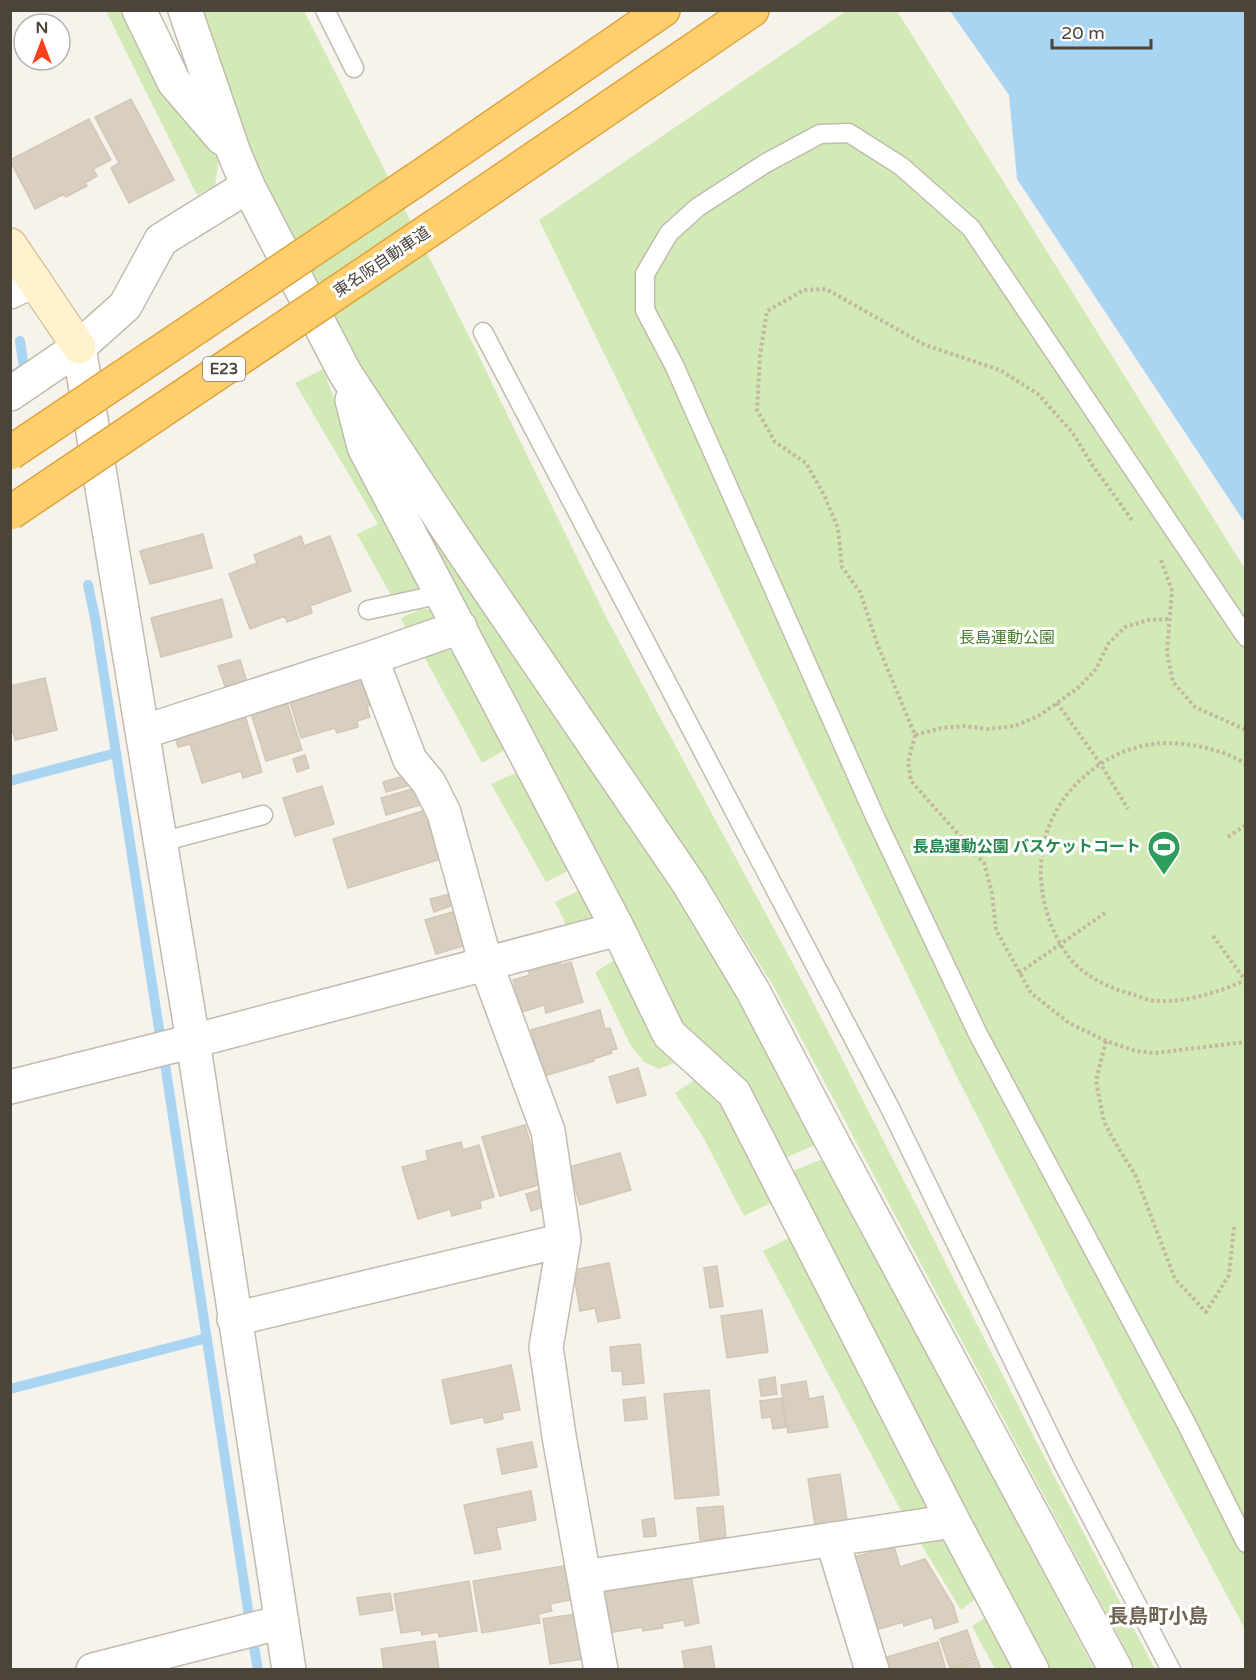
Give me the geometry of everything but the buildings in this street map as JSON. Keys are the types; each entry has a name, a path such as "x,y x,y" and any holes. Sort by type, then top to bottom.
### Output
{"highway":[{"path":"10,453 663,10"},
{"name":"東名阪自動車道","path":"10,513 752,10"}],"street":[{"path":"139,10 174,82 234,153"},
{"path":"185,10 234,153 248,186 345,373 457,543 701,903 753,991 1116,1670"},
{"path":"10,394 79,347 125,306 161,240 248,186"},
{"path":"10,245 22,286 79,347 193,1041 289,1670"},
{"path":"345,373 364,447 618,929 669,1034 734,1093 953,1521 1032,1670"},
{"path":"143,732 460,627"},
{"path":"371,658 410,760 429,783 444,813 486,964 548,1131 564,1240 546,1347 559,1436 601,1670"},
{"path":"10,1087 618,929"},
{"path":"234,1319 564,1240"},
{"path":"584,1576 953,1521"},
{"path":"832,1539 872,1670"},
{"path":"93,1670 282,1622"}],"lane":[{"path":"325,10 354,68"},
{"path":"1245,637 971,228 901,166 849,133 820,134 766,163 698,207 669,233 645,274 645,310 674,365 876,819 978,1034 1186,1423 1245,1543"},
{"path":"483,332 890,1108 1064,1465 1171,1670"},
{"path":"368,610 442,594"},
{"path":"161,843 263,815"}],"path":[{"path":"1136,525 1093,466 1072,432 1038,394 1000,370 925,345 826,289 804,290 767,311 760,355 757,410 775,442 806,463 824,495 838,528 842,567 860,592 878,646 915,735 908,762 911,781 984,863 992,893 996,930 1030,993 1069,1023 1106,1041 1136,1051 1155,1053 1245,1042"},
{"path":"1160,558 1172,591 1167,652 1173,682 1194,707 1245,730"},
{"path":"915,735 941,728 964,726 988,729 1015,726 1040,715 1078,688 1096,669 1108,644 1125,627 1148,620 1169,619"},
{"path":"1057,703 1100,763 1128,809"},
{"path":"1213,936 1245,980 1201,997 1157,1001 1116,990 1082,971 1060,946 1044,907 1040,869 1044,839 1055,813 1074,784 1100,763 1134,746 1167,742 1206,748 1240,760 1245,765"},
{"path":"1228,837 1245,825"},
{"path":"1019,973 1105,913"},
{"path":"1106,1041 1096,1081 1104,1122 1135,1174 1175,1279 1206,1312 1229,1275 1234,1227"}],"green space":[{"path":"106,11 131,11 188,124 219,159 215,186 197,195"},
{"path":"203,11 304,11 472,342 605,615 808,992 1056,1480 1155,1669 1136,1669 774,987 711,886 549,652 367,377 255,164"},
{"name":"長島運動公園","path":"846,11 897,11 1245,569 1245,1629 1136,1426 957,1077 539,220"},
{"path":"323,369 354,451 420,588 392,597 357,534 378,524 295,383"},
{"path":"392,471 676,892 739,998 819,1143 781,1160 679,1030"},
{"path":"423,608 439,612 442,619 411,641 401,618"},
{"path":"437,647 459,653 510,747 482,763 422,653"},
{"path":"520,771 572,869 546,882 491,784"},
{"path":"582,889 595,914 589,929 570,933 555,902"},
{"path":"618,958 682,1060 659,1069 644,1062 631,1046 595,972"},
{"path":"697,1078 731,1111 777,1200 744,1216 703,1137 675,1093"},
{"path":"825,1158 1094,1669 1044,1669 788,1173"},
{"path":"795,1235 934,1502 928,1517 907,1522 763,1251"},
{"path":"939,1536 954,1547 980,1595 961,1610 918,1539"},
{"path":"990,1614 1019,1669 995,1669 972,1626"}],"water":[{"path":"950,11 1245,11 1245,523 1017,179 1009,95"}],"waterway":[{"path":"15,374 24,368 20,341"},
{"path":"88,585 160,1035"},
{"path":"10,781 116,753"},
{"path":"165,1064 249,1616"},
{"path":"10,1389 207,1338"},
{"path":"254,1647 258,1670"}],"place":[{"name":"長島運動公園 バスケットコート","path":"1164,876"}],"district":[{"name":"長島町小島","path":"1158,1617"}]}
